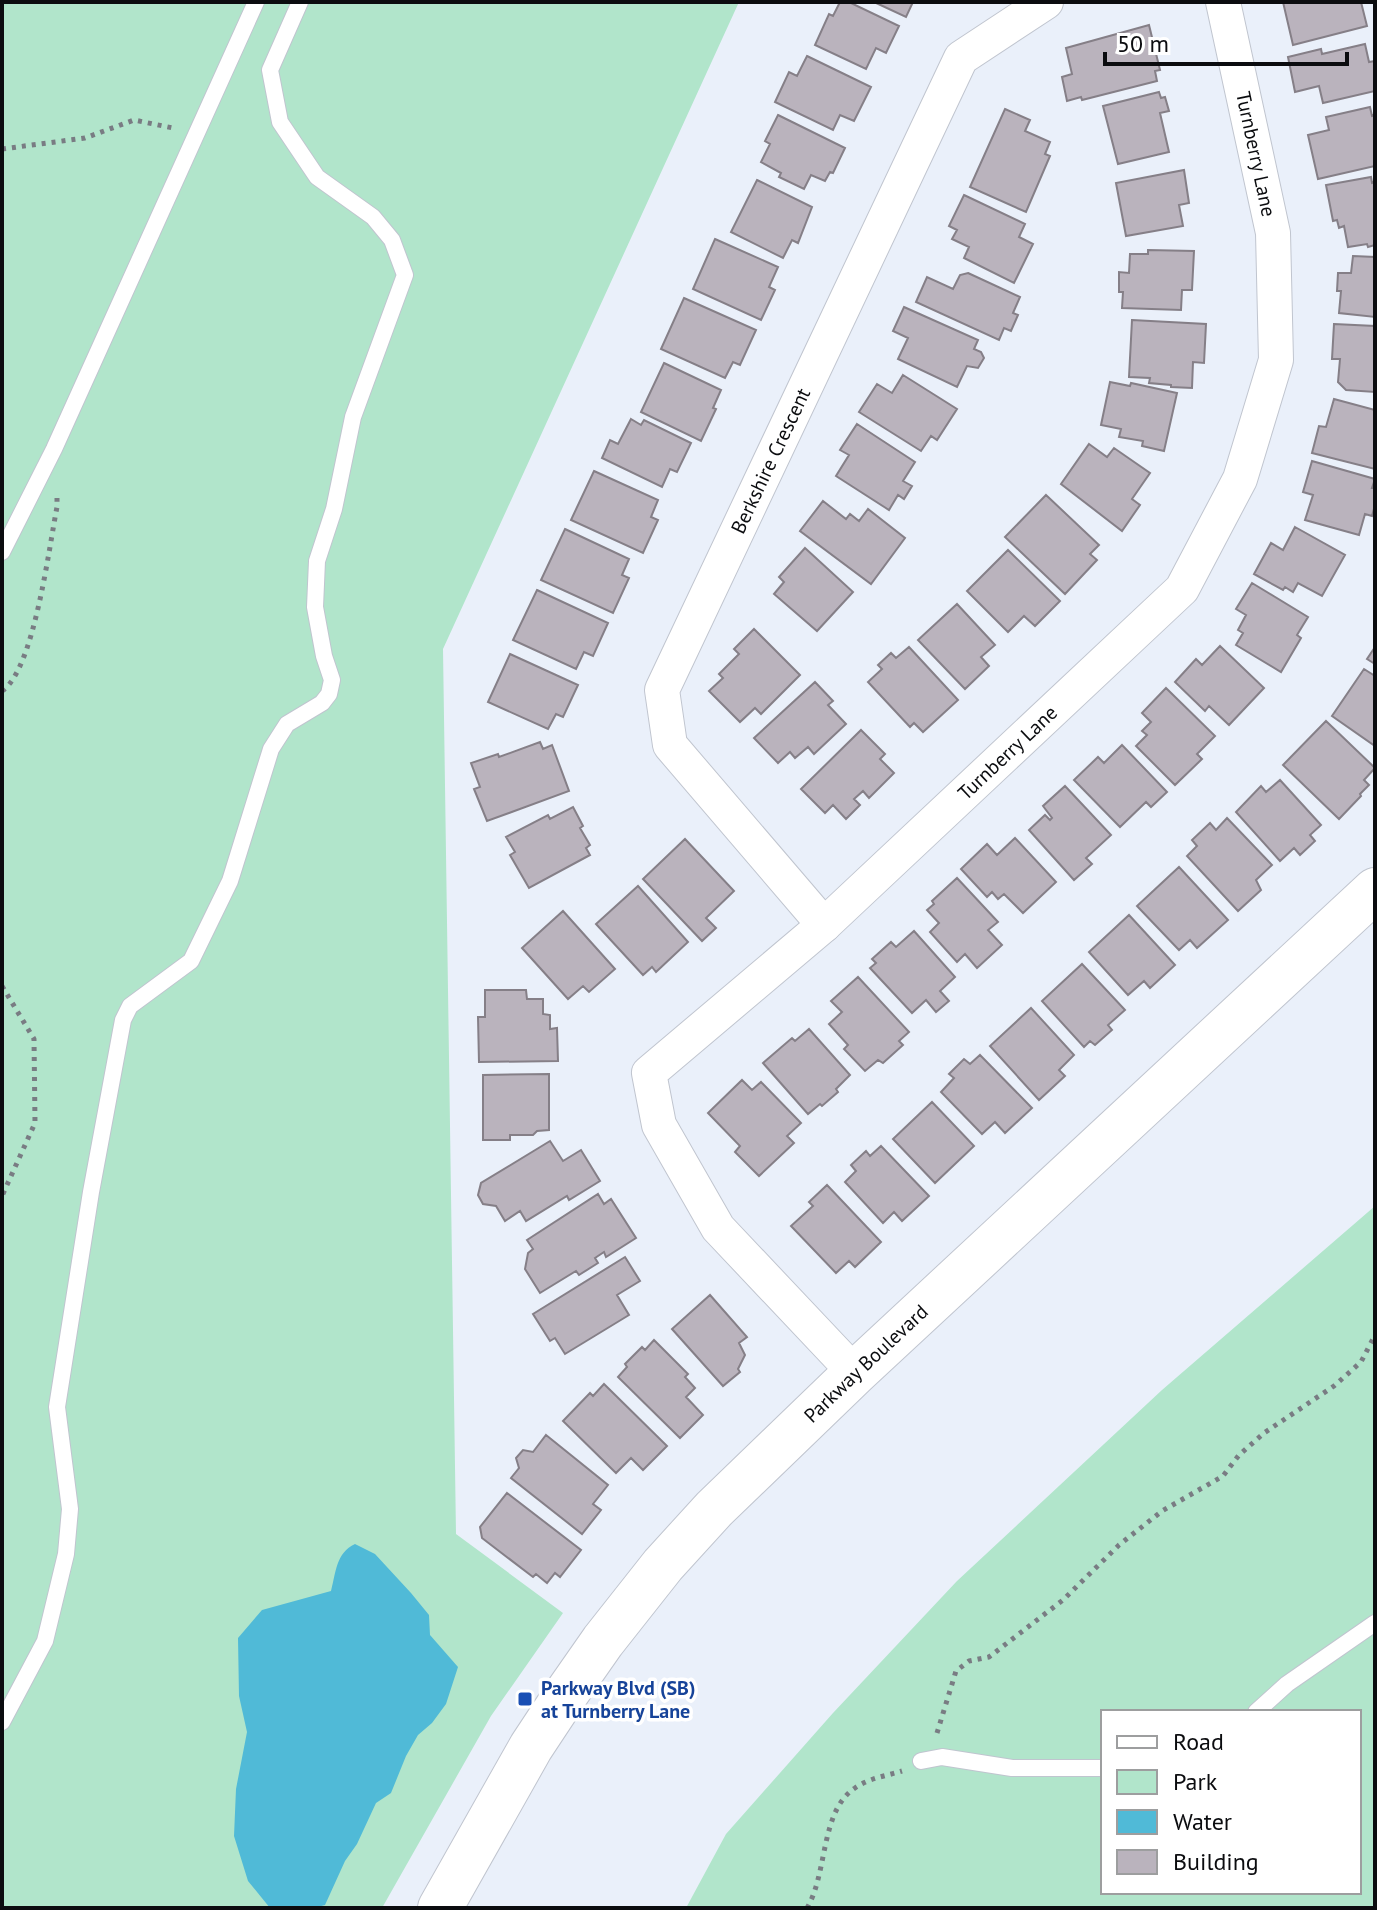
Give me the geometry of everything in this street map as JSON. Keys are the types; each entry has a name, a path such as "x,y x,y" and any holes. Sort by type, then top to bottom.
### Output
{"street":[{"name":"Berkshire Crescent","path":"824,925 670,745 662,690 961,58 1046,2"},
{"name":"Turnberry Lane","path":"855,1373 718,1228 659,1125 649,1073 824,925 1182,589 1240,479 1276,360 1273,233 1223,2"},
{"name":"Parkway Boulevard","path":"440,1908 531,1747 603,1641 663,1565 714,1509 855,1373 1375,890"}],"lane":[{"path":"2,552 46,463 256,2"},
{"path":"2,1722 45,1641 66,1554 70,1509 57,1407 91,1192 123,1020 130,1006 191,961 230,881 261,773 271,749 287,724 322,703 329,694 332,680 315,607 317,561 334,509 353,417 405,275 392,240 373,217 317,177 280,122 270,70 300,2"},
{"path":"1258,1710 1287,1684 1375,1623"},
{"path":"921,1761 942,1757 1012,1768 1101,1768"}],"path":[{"path":"2,149 85,138 134,120 197,132"},
{"path":"2,691 15,680 21,668 35,621 57,507 56,479 46,463"},
{"path":"2,986 34,1039 35,1123 2,1196"},
{"path":"807,1908 814,1896 831,1823 841,1800 876,1777 901,1771 921,1761 941,1726 956,1671 969,1661 989,1657 1051,1609 1119,1545 1162,1511 1223,1476 1239,1455 1264,1433 1334,1386 1361,1362 1375,1335"}],"green space":[{"path":"2,2 739,2 443,649 456,1534 563,1613 491,1716 382,1908 2,1908"},
{"path":"1375,1206 1375,1908 686,1908 726,1834 833,1713 957,1581 1162,1390"}],"water":[{"path":"355,1544 375,1554 411,1593 429,1615 430,1635 458,1667 446,1704 418,1735 391,1793 376,1803 325,1905 270,1908 248,1881 234,1836 236,1789 247,1732 239,1696 238,1638 262,1610 331,1591 340,1558"}],"building":[{"path":"840,2 849,2 899,26 886,53 876,48 866,69 815,45 829,14 833,16"},
{"path":"874,2 913,2 906,17"},
{"path":"1283,2 1361,2 1367,26 1293,45"},
{"path":"1149,25 1160,70 1155,71 1157,81 1067,101 1062,77 1072,74 1066,48"},
{"path":"1365,44 1369,62 1375,61 1375,91 1323,103 1319,86 1295,92 1288,57 1321,49 1322,54"},
{"path":"807,56 871,87 854,121 840,115 833,130 775,102 789,72 797,76"},
{"path":"1159,92 1161,98 1165,97 1169,111 1160,113 1169,152 1118,164 1103,106"},
{"path":"1370,107 1372,116 1375,115 1375,166 1318,179 1308,135 1329,130 1326,117"},
{"path":"1005,109 1030,120 1025,131 1050,142 1045,154 1050,156 1026,212 970,187"},
{"path":"778,115 845,148 833,173 830,172 825,181 811,175 804,189 779,177 781,173 761,162 770,144 765,141"},
{"path":"1184,170 1189,203 1179,205 1183,226 1126,236 1116,183"},
{"path":"1371,177 1372,183 1375,182 1375,245 1348,247 1344,226 1339,228 1337,220 1333,221 1326,185"},
{"path":"757,180 812,207 798,243 792,240 783,258 731,232"},
{"path":"964,195 1025,224 1019,237 1033,244 1014,283 964,258 969,247 952,239 957,230 949,226"},
{"path":"715,239 778,267 769,287 775,290 761,320 693,289"},
{"path":"1148,250 1194,251 1192,290 1182,290 1181,310 1122,308 1119,272 1129,273 1130,254 1148,254"},
{"path":"1353,256 1375,257 1375,317 1339,313 1341,291 1337,291 1338,273 1351,273"},
{"path":"968,273 1020,297 1013,313 1018,315 1011,331 1004,328 999,340 916,302 927,277 953,289 960,275"},
{"path":"684,298 756,330 740,365 733,362 725,378 661,349"},
{"path":"904,307 978,340 974,349 981,352 984,358 978,368 967,366 957,387 898,359 908,338 893,331"},
{"path":"1132,320 1206,324 1204,363 1193,362 1192,388 1149,383 1150,378 1129,377"},
{"path":"1334,324 1375,326 1375,392 1346,390 1338,382 1340,359 1332,359"},
{"path":"664,363 721,390 701,441 641,412"},
{"path":"903,375 957,409 937,440 931,436 921,451 859,412 877,384 892,393"},
{"path":"1110,382 1130,386 1131,383 1177,393 1164,451 1142,446 1143,441 1119,437 1121,429 1101,425"},
{"path":"1334,399 1375,410 1375,469 1312,453 1319,426 1326,427"},
{"path":"631,419 641,425 644,420 691,443 677,472 670,469 662,487 602,458 610,440 618,444"},
{"path":"857,424 915,462 903,481 912,486 904,499 898,495 889,510 836,476 849,455 840,450"},
{"path":"1089,444 1107,457 1114,448 1150,473 1132,499 1140,505 1122,531 1061,484"},
{"path":"1312,461 1375,479 1372,516 1365,514 1359,535 1305,520 1313,495 1303,492"},
{"path":"594,471 658,500 651,517 658,520 643,553 571,520"},
{"path":"1046,495 1099,545 1090,554 1097,560 1065,594 1005,537"},
{"path":"823,501 846,519 850,514 859,521 868,509 905,538 871,584 800,531"},
{"path":"1295,527 1345,555 1322,596 1298,583 1293,592 1285,587 1283,590 1254,574 1271,543 1283,550"},
{"path":"565,529 629,559 622,575 629,578 613,613 541,580"},
{"path":"805,548 853,592 817,631 774,594 784,582 779,577"},
{"path":"1008,550 1060,601 1035,626 1024,616 1008,632 967,591"},
{"path":"1252,583 1308,617 1297,635 1301,638 1281,672 1236,645 1243,633 1238,630 1246,615 1236,609"},
{"path":"537,590 608,623 593,656 584,652 576,669 513,640"},
{"path":"957,604 995,645 981,657 989,666 965,689 918,640"},
{"path":"754,629 800,675 761,714 755,708 740,722 709,691 723,678 719,674 739,654 734,649"},
{"path":"1220,646 1264,688 1229,725 1209,706 1205,711 1175,682 1196,659 1202,665"},
{"path":"909,647 958,700 923,732 914,723 910,727 868,682 882,669 878,665 891,653 896,658"},
{"path":"1375,647 1375,664 1367,659"},
{"path":"510,654 578,685 563,717 556,714 548,729 488,702"},
{"path":"1364,669 1375,676 1375,746 1332,716"},
{"path":"815,682 833,701 828,705 846,724 814,754 808,747 795,758 790,752 778,763 754,738"},
{"path":"1166,688 1215,736 1197,754 1202,759 1175,785 1136,746 1147,735 1142,731 1151,722 1142,713"},
{"path":"1326,721 1375,768 1364,780 1369,785 1339,819 1283,765"},
{"path":"861,730 885,754 880,759 894,773 869,798 863,791 854,799 860,805 846,819 833,805 825,813 801,789"},
{"path":"540,742 543,749 552,745 569,791 487,821 474,789 480,787 471,763 498,754 499,757"},
{"path":"1122,745 1167,792 1151,807 1146,802 1120,827 1074,780 1098,757 1104,763"},
{"path":"1280,780 1321,825 1310,835 1315,841 1300,855 1294,848 1280,861 1236,812 1261,786 1266,792"},
{"path":"1065,786 1111,835 1086,858 1092,864 1074,880 1029,830 1045,815 1050,820 1052,818 1043,806"},
{"path":"573,807 590,845 586,848 590,855 529,888 510,855 515,852 506,837 548,815 550,819"},
{"path":"1227,818 1272,865 1256,880 1261,890 1238,911 1187,856 1197,846 1192,840 1210,823 1216,830"},
{"path":"1015,838 1056,882 1023,913 1004,894 998,899 992,892 987,897 961,869 987,844 997,855"},
{"path":"685,839 734,891 706,918 716,928 702,941 643,879"},
{"path":"1179,867 1228,920 1197,948 1190,940 1179,950 1137,906"},
{"path":"957,878 998,922 988,930 1002,945 977,968 965,954 957,962 930,932 939,923 927,910 934,904 932,901"},
{"path":"638,886 688,942 656,972 652,967 643,975 596,924"},
{"path":"563,911 615,969 589,992 583,986 568,999 522,948"},
{"path":"1129,915 1175,965 1150,988 1144,981 1128,995 1089,952"},
{"path":"914,931 955,977 940,991 949,1001 936,1012 926,1000 912,1013 870,968 876,963 872,959 891,942 896,947"},
{"path":"1082,964 1125,1010 1108,1025 1112,1030 1095,1045 1090,1041 1084,1047 1042,1001"},
{"path":"858,977 909,1032 899,1041 903,1045 883,1063 878,1060 865,1071 844,1049 848,1045 829,1024 842,1012 831,1001"},
{"path":"485,990 526,990 527,999 543,999 543,1014 550,1015 550,1029 557,1028 558,1061 479,1062 478,1017 485,1017"},
{"path":"1031,1008 1074,1055 1059,1070 1065,1076 1039,1100 990,1046"},
{"path":"809,1029 850,1075 836,1089 838,1092 808,1114 763,1063 792,1038 795,1041"},
{"path":"980,1055 1032,1108 1005,1133 995,1122 982,1134 941,1092 954,1078 949,1074 964,1059 970,1064"},
{"path":"549,1074 549,1130 537,1131 533,1135 510,1135 510,1140 483,1140 483,1075"},
{"path":"742,1080 752,1090 761,1082 801,1123 787,1136 794,1143 759,1176 735,1152 740,1146 708,1113"},
{"path":"932,1102 974,1146 935,1183 893,1139"},
{"path":"550,1141 563,1161 581,1150 600,1181 569,1200 567,1196 526,1221 520,1211 505,1221 496,1206 483,1204 478,1195 481,1183"},
{"path":"881,1146 929,1196 902,1221 894,1212 883,1223 845,1182 856,1171 851,1165 866,1151 870,1156"},
{"path":"827,1185 881,1242 855,1267 849,1261 836,1273 791,1226 813,1206 809,1202"},
{"path":"598,1194 604,1204 611,1199 636,1238 606,1257 604,1252 595,1258 598,1263 579,1275 576,1271 540,1293 525,1269 528,1253 533,1249 527,1240"},
{"path":"625,1257 640,1281 617,1295 629,1315 565,1354 555,1338 550,1341 533,1314"},
{"path":"710,1295 747,1337 739,1343 745,1355 738,1369 740,1372 723,1386 672,1329"},
{"path":"654,1340 688,1374 685,1377 695,1388 686,1397 703,1415 680,1438 618,1377 627,1367 625,1364"},
{"path":"604,1384 667,1446 643,1470 631,1458 616,1473 563,1421 590,1393 593,1396"},
{"path":"546,1435 608,1485 593,1504 601,1510 582,1534 511,1478 519,1468 516,1458 523,1450 533,1452"},
{"path":"507,1493 581,1550 560,1577 555,1573 547,1583 536,1574 533,1577 482,1538 480,1527"}],"place":[{"name":"Parkway Blvd (SB) at Turnberry Lane","path":"525,1699"}]}
